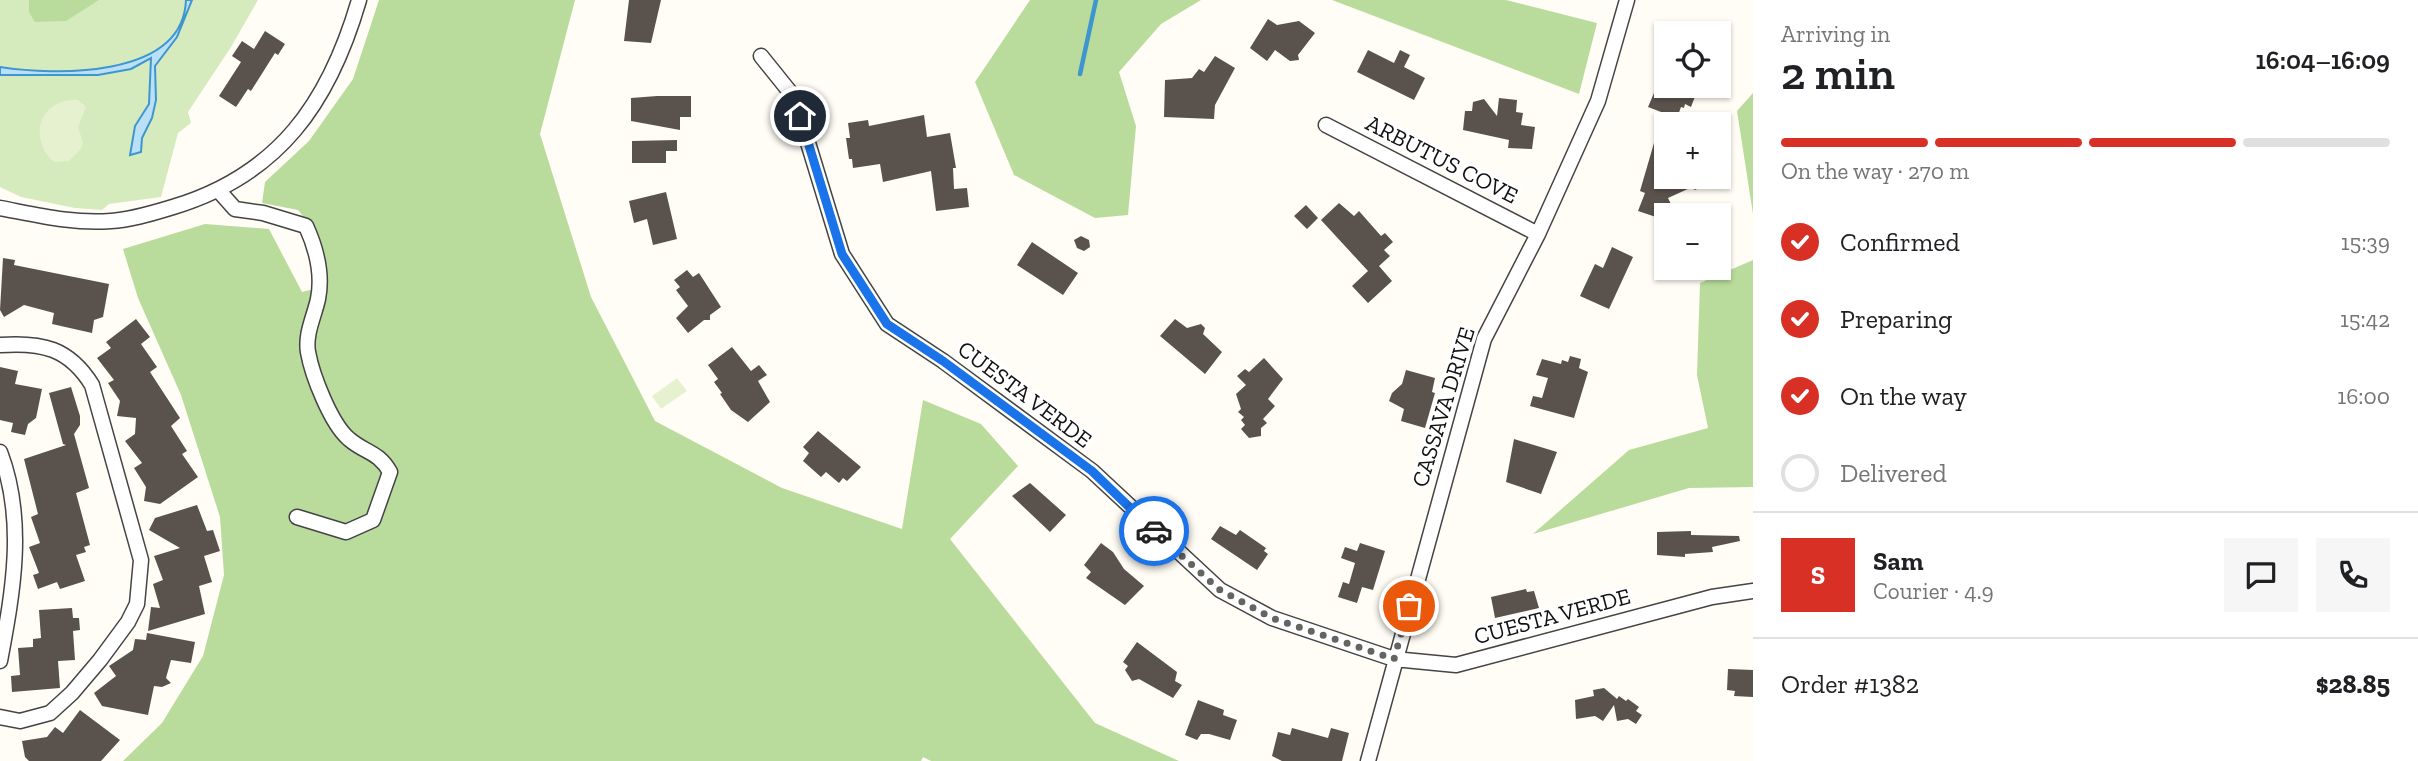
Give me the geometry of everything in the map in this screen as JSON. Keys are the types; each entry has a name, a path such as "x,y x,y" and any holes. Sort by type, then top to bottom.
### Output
{"street":[{"path":"0,208 70,221 112,221 152,213 219,191 270,155 305,118 333,74 359,0"},
{"name":"CASSAVA DRIVE","path":"1368,761 1484,339 1538,234 1598,100 1627,0"},
{"name":"CUESTA VERDE","path":"761,56 794,97 842,254 887,324 943,361 1092,471 1220,590 1272,618 1394,659 1456,665 1712,597 1753,591"},
{"name":"ARBUTUS COVE","path":"1326,125 1538,234"},
{"path":"219,191 235,209 263,213 306,226 317,251 318,297 310,325 308,351 323,399 348,439 382,458 390,472 373,520 346,532 297,517"},
{"path":"0,345 30,344 56,351 70,356 81,367 92,384 141,560 137,604 128,622 72,693 50,713 20,721 0,717"},
{"path":"0,452 10,479 16,561 0,661"}],"green space":[{"path":"0,0 258,0 188,112 191,123 178,133 161,197 109,204 102,210 75,208 21,197 0,187"},
{"path":"29,0 99,0 66,21 35,22 29,12"},
{"path":"379,0 575,0 540,134 591,297 655,421 782,488 902,529 923,400 981,424 1018,466 950,539 1095,723 1179,761 931,761 923,757 921,761 123,761 162,723 203,656 224,575 220,517 181,395 138,298 123,249 205,224 269,229 302,292 322,287 314,230 298,210 262,203 265,182 309,141 353,79"},
{"path":"1030,0 1201,0 1161,24 1119,72 1136,126 1128,215 1095,218 1014,175 975,82"},
{"path":"1332,0 1506,0 1597,23 1579,94"},
{"path":"1753,93 1753,214 1737,111"},
{"path":"70,100 78,100 86,107 78,127 83,143 69,161 54,162 42,144 41,125 50,108"},
{"path":"1753,260 1753,487 1689,488 1533,534 1629,450 1708,428 1697,375 1700,283 1707,280 1731,280 1731,270"},
{"path":"677,378 687,391 661,409 652,396"}],"water":[{"path":"186,0 192,0 177,37 155,66 156,100 152,118 142,138 141,152 130,155 135,126 149,104 151,58 131,69 98,75 0,75 0,67 23,70 81,70 140,58 163,45 179,26"}],"building":[{"path":"629,0 661,0 651,43 624,41"},
{"path":"1268,19 1277,25 1299,21 1315,33 1298,55 1299,60 1290,61 1275,50 1267,61 1250,48"},
{"path":"265,31 285,44 278,55 275,53 251,91 248,89 236,107 219,96 241,62 232,56 242,41 254,49"},
{"path":"1368,50 1394,63 1400,50 1410,55 1404,67 1425,78 1414,100 1357,72"},
{"path":"1215,56 1235,68 1215,105 1214,119 1164,117 1165,80 1192,78 1199,69 1204,72"},
{"path":"1654,93 1654,98 1694,98 1691,107 1685,104 1679,112 1661,112 1648,107"},
{"path":"691,96 691,117 680,117 680,130 631,121 631,98"},
{"path":"1499,98 1517,100 1516,112 1523,113 1521,125 1535,127 1532,149 1508,148 1509,140 1463,130 1465,111 1472,111 1473,102 1484,99 1497,116"},
{"path":"924,115 927,137 950,133 956,168 953,168 954,189 967,188 969,207 936,211 931,171 883,182 880,164 853,168 846,138 850,138 848,123 868,120 869,126"},
{"path":"677,140 677,151 666,151 666,163 632,163 632,141"},
{"path":"1654,143 1654,189 1688,189 1668,198 1670,203 1654,203 1654,216 1638,211 1645,193 1640,191"},
{"path":"666,192 677,239 653,245 647,219 634,223 629,201"},
{"path":"1339,203 1354,216 1359,211 1381,236 1385,233 1393,242 1384,250 1390,256 1379,266 1392,281 1368,303 1352,286 1368,271 1321,220"},
{"path":"1306,205 1318,218 1307,229 1294,216"},
{"path":"1081,236 1089,240 1090,247 1084,251 1077,248 1074,240"},
{"path":"1032,242 1078,273 1063,295 1017,265"},
{"path":"1612,247 1633,257 1609,309 1580,296 1595,264 1603,268"},
{"path":"3,258 15,260 14,265 109,284 103,317 94,320 92,333 52,324 54,313 24,305 4,317 0,310"},
{"path":"687,270 693,277 699,273 721,307 710,315 710,320 704,320 688,333 676,318 688,306 676,290 680,287 674,280"},
{"path":"136,319 150,337 141,344 157,367 150,372 180,418 171,426 187,451 182,454 198,477 160,504 144,501 146,487 134,468 142,463 125,441 135,434 136,418 117,416 120,401 108,383 114,380 97,358 111,348 106,342"},
{"path":"1175,319 1187,328 1201,324 1205,328 1203,334 1222,352 1205,374 1160,336"},
{"path":"732,347 751,371 759,365 767,375 758,381 770,402 748,422 731,410 714,382 718,379 708,365"},
{"path":"1570,356 1581,359 1579,368 1588,372 1574,418 1530,406 1533,396 1542,398 1548,378 1536,375 1542,359 1561,364 1562,360 1568,362"},
{"path":"1264,358 1283,379 1268,399 1275,406 1263,419 1267,423 1261,428 1261,436 1249,438 1241,429 1245,425 1241,420 1244,417 1238,412 1241,409 1236,394 1246,385 1237,376 1245,369 1249,372"},
{"path":"0,367 18,371 15,384 42,389 36,418 28,424 25,435 11,432 13,423 0,420"},
{"path":"1406,370 1435,378 1432,392 1435,393 1425,428 1401,421 1404,409 1389,401 1392,393 1402,384"},
{"path":"71,387 80,416 80,425 74,434 89,488 76,493 90,545 84,547 86,552 76,555 85,581 60,589 57,582 38,589 33,575 39,573 29,547 40,543 31,517 38,514 24,459 66,445 63,444 49,393"},
{"path":"818,431 861,467 847,481 843,478 839,483 826,472 821,477 803,461 809,453 803,447"},
{"path":"1514,439 1557,452 1541,494 1506,482"},
{"path":"1030,483 1066,515 1050,532 1012,496"},
{"path":"197,505 207,531 213,530 220,551 204,556 212,582 199,586 205,614 148,631 151,607 160,608 153,584 163,580 154,556 180,548 149,530 155,518"},
{"path":"1220,526 1236,535 1240,530 1266,548 1264,551 1268,554 1257,570 1211,539"},
{"path":"1691,531 1691,535 1739,536 1740,541 1712,547 1713,552 1685,554 1685,557 1657,555 1657,532"},
{"path":"1101,543 1113,552 1124,569 1144,586 1125,605 1086,578 1091,572 1084,565"},
{"path":"1360,543 1385,551 1373,590 1362,587 1357,603 1338,597 1343,582 1349,584 1355,563 1341,558 1345,547 1357,551"},
{"path":"1526,589 1527,592 1534,591 1539,608 1495,618 1491,597"},
{"path":"72,608 73,618 79,618 80,630 73,631 75,660 58,661 60,688 12,692 11,676 20,675 18,648 33,647 33,639 41,638 39,610"},
{"path":"147,633 195,642 191,663 171,660 166,678 171,683 162,687 154,686 148,715 102,706 94,693 116,676 109,666 133,650 135,639 146,640"},
{"path":"1137,642 1177,672 1175,681 1182,685 1173,698 1139,679 1132,681 1125,670 1128,666 1123,662"},
{"path":"1728,669 1753,670 1753,697 1734,696 1735,691 1727,690"},
{"path":"1604,688 1617,699 1619,696 1626,701 1628,699 1639,707 1636,711 1642,715 1636,724 1628,719 1617,721 1614,705 1603,721 1595,716 1576,719 1575,700 1594,696 1593,690"},
{"path":"1198,700 1224,710 1223,715 1237,720 1230,740 1201,734 1197,740 1185,735"},
{"path":"80,710 120,740 101,761 29,761 25,757 22,741 47,737 55,727 63,733"},
{"path":"1292,728 1328,738 1331,728 1349,733 1342,761 1282,761 1272,756 1278,732 1290,735"}],"waterway":[{"path":"1080,74 1096,0"}],"way so far":[{"path":"1154,531 1220,590 1272,618 1394,659 1409,606"}],"route":[{"path":"800,116 842,254 887,324 943,361 1092,471 1154,531"}]}
